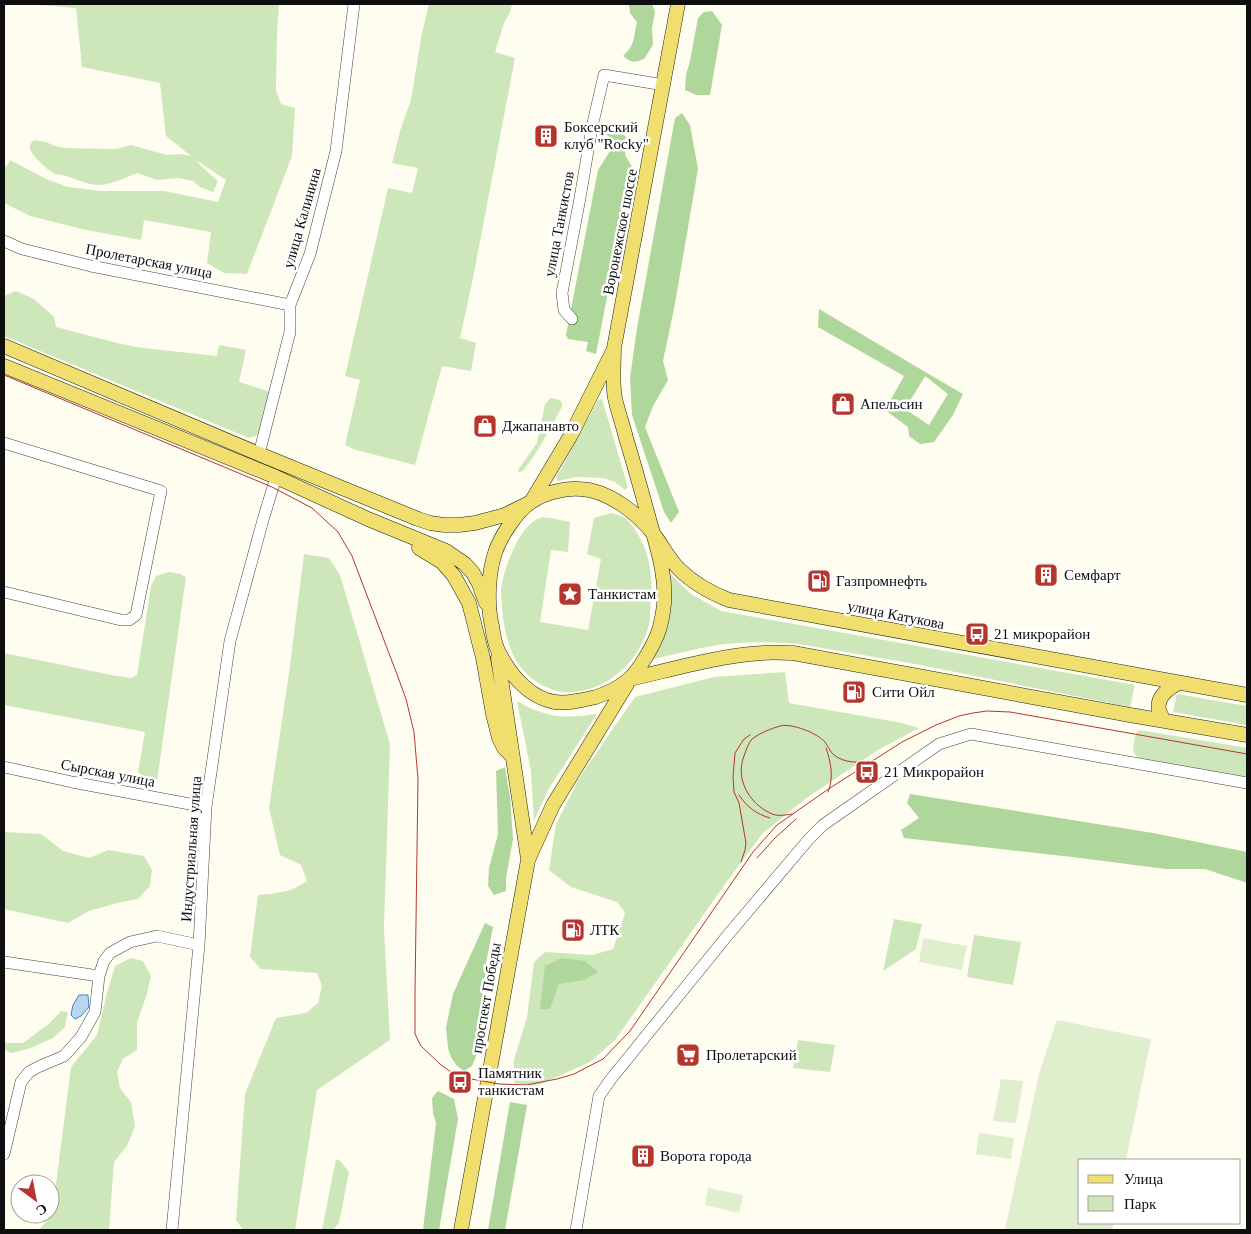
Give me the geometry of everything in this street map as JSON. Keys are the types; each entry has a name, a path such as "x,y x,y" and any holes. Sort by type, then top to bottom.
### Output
{"main road":[{"name":"Воронежское шоссе","path":"614,348 678,4"},
{"path":"4,346 259,454 430,523 458,525 474,523 505,515 549,493 579,489 595,491 611,497 624,506 653,534"},
{"path":"490,618 490,574 494,554 513,520 531,502 571,435 614,348"},
{"path":"528,860 553,805 650,649 659,630 664,609 662,567 615,397 614,348"},
{"path":"4,366 276,477 368,519 446,551 465,564 479,584 490,618 497,649 528,860"},
{"path":"368,519 369,524 374,528 425,551 442,562 454,576 469,603 483,658 499,738 504,748 513,757"},
{"name":"улица Катукова","path":"653,534 669,558 693,582 712,593 730,600 1247,695"},
{"path":"497,649 509,670 521,684 536,696 556,702 572,702 606,694 630,679 685,665 742,655 793,653 1247,735"},
{"path":"1164,721 1159,709 1160,698 1168,689 1179,683"},
{"name":"проспект Победы","path":"461,1230 528,860"}],"street":[{"name":"улица Калинина","path":"259,454 290,332 290,305 310,254 336,151 354,4"},
{"name":"улица Танкистов","path":"572,319 564,310 562,292 592,127 604,74 664,85"},
{"name":"Пролетарская улица","path":"4,241 22,249 91,266 290,305"},
{"path":"4,443 161,490 136,615 129,620 121,620 4,592"},
{"name":"Индустриальная улица","path":"172,1230 199,945 206,807 230,641 276,477"},
{"path":"576,1230 599,1096 611,1079 727,936 809,839 824,825 939,744 971,734 1247,783"},
{"name":"Сырская улица","path":"4,767 72,782 206,807"},
{"path":"4,1154 21,1082 29,1072 64,1056 81,1037 95,1012 99,976 104,960 110,953 130,942 157,936 199,945"},
{"path":"4,962 99,976"}],"green space":[{"path":"39,4 279,4 276,90 281,104 295,108 292,156 247,274 224,273 207,263 211,232 144,220 141,240 86,230 30,216 4,203 4,165 6,167 10,160 46,179 68,187 101,191 164,191 218,202 226,180 196,160 218,181 213,192 200,187 193,181 179,178 157,180 137,173 110,183 91,184 55,174 43,166 30,149 30,144 34,140 65,148 116,149 131,145 167,155 181,154 191,156 166,136 160,83 82,67 76,8"},
{"path":"429,4 512,4 495,52 515,58 460,338 476,343 471,371 442,366 415,465 356,450 345,445 360,380 345,376 388,188 412,193 418,168 392,163 400,131 411,100 422,33"},
{"path":"652,4 655,12 652,28 653,45 644,59 635,62 623,56 632,44 637,22 630,13 629,5"},
{"path":"712,11 722,25 710,95 696,95 685,90 686,75 698,18 704,12"},
{"path":"682,113 690,125 698,169 663,361 668,380 653,406 645,427 679,512 671,523 664,512 632,415 630,378 637,328 675,118"},
{"path":"620,131 627,138 625,155 632,167 596,354 586,351 588,342 568,339 566,335 598,170 612,148 607,134"},
{"path":"16,291 34,299 54,317 56,327 121,344 217,356 219,345 246,350 239,382 271,392 258,435 249,438 4,336 4,296"},
{"path":"819,309 963,394 953,415 934,442 920,444 909,436 908,427 885,410 904,376 818,327","holes":["925,376 948,394 929,425 905,409"]},
{"path":"551,398 560,400 562,407 538,450 523,471 518,472 537,443 545,404"},
{"path":"602,399 628,487 625,490 615,482 603,478 576,477 558,481 556,478 598,400"},
{"path":"611,513 622,516 628,521 637,533 646,551 651,580 649,625 637,652 618,674 606,682 578,692 555,691 542,685 524,671 512,652 505,631 502,608 501,589 505,571 517,542 533,522 540,518 550,518 570,522 568,552 551,550 540,622 588,630 601,559 587,554 594,518"},
{"path":"304,554 329,558 340,575 390,744 384,928 390,1040 317,1090 295,1230 243,1230 236,1220 245,1094 276,1018 306,1013 318,1003 322,986 317,973 261,969 250,957 258,895 289,890 307,881 301,865 280,855 269,808"},
{"path":"666,570 691,594 721,611 1135,685 1130,707 915,664 799,644 759,642 718,645 646,661"},
{"path":"169,572 186,577 157,781 147,780 138,772 145,732 4,705 4,653 111,675 131,678 137,675 151,586 156,576"},
{"path":"785,672 789,703 902,723 919,728 878,750 805,799 762,834 615,1040 590,1062 534,1087 514,1083 514,1060 527,1017 534,962 545,952 592,955 613,949 625,913 617,902 571,887 549,870 556,824 580,777 635,697 714,677"},
{"path":"1177,694 1247,706 1247,725 1173,712"},
{"path":"517,701 550,715 597,714 548,790 534,821 531,771"},
{"path":"1140,730 1247,748 1247,777 1138,758 1134,753 1133,747 1136,733"},
{"path":"505,767 510,797 513,839 506,878 506,891 494,895 488,886 489,868 498,834 496,771"},
{"path":"910,794 1153,833 1247,852 1247,883 1205,869 1166,869 904,838 901,830 919,818 907,803"},
{"path":"4,832 41,834 63,851 89,858 108,850 144,856 152,870 150,886 138,899 89,911 68,923 4,909"},
{"path":"894,919 922,924 916,949 883,971"},
{"path":"485,923 493,927 486,963 479,1049 472,1066 464,1071 457,1066 451,1057 446,1028 453,994"},
{"path":"974,935 1021,942 1013,985 967,977"},
{"path":"923,938 967,946 962,970 919,962"},
{"path":"131,958 143,961 151,976 137,1022 137,1050 123,1059 117,1072 120,1088 131,1102 135,1126 127,1146 114,1162 109,1230 39,1230 44,1224 60,1224 60,1174 57,1174 71,1067 97,1035 115,966"},
{"path":"561,958 585,961 598,972 584,980 559,984 550,1009 540,1009 545,966"},
{"path":"61,1011 68,1012 65,1027 53,1038 31,1048 12,1053 4,1050 4,1040 6,1043 23,1043 50,1023"},
{"path":"1057,1020 1151,1039 1126,1159 1078,1159 1078,1224 1114,1224 1112,1230 1005,1230 1039,1074"},
{"path":"798,1040 835,1045 830,1072 793,1068"},
{"path":"1001,1079 1023,1081 1016,1123 993,1121"},
{"path":"438,1091 454,1099 458,1119 439,1230 423,1230 436,1123 432,1098"},
{"path":"510,1102 527,1105 505,1230 488,1230"},
{"path":"979,1133 1014,1138 1011,1159 976,1154"},
{"path":"336,1159 349,1172 339,1223 333,1230 322,1230"},
{"path":"708,1188 743,1195 739,1213 705,1205"}],"water":[{"path":"79,995 88,995 89,1007 81,1016 75,1019 71,1015 73,1005"}],"tram line":[{"path":"4,375 272,487 312,508 338,532 352,556 398,677 406,699 414,732 418,779 415,1034 421,1046 441,1065 454,1074 466,1078 499,1084 526,1085 574,1074 603,1059 630,1031 753,852 777,825 830,788 902,742 936,725 973,713 987,711 1010,712 1247,754"},
{"path":"792,814 778,815 770,813 762,809 750,797 741,773 744,756 752,739 765,731 785,725 791,726 816,735 825,742 833,754 842,760 870,761"},
{"path":"741,862 746,843 739,803 734,792 733,777 735,753 744,739 750,735"},
{"path":"826,748 831,770 828,792"},
{"path":"739,795 752,810 770,818"},
{"path":"757,858 796,819"}],"place":[{"name":"Боксерский клуб \"Rocky\"","path":"546,136"},
{"name":"Апельсин","path":"843,404"},
{"name":"Джапанавто","path":"485,426"},
{"name":"Семфарт","path":"1046,575"},
{"name":"Газпромнефть","path":"819,581"},
{"name":"Танкистам","path":"570,594"},
{"name":"21 микрорайон","path":"977,634"},
{"name":"Сити Ойл","path":"854,692"},
{"name":"21 Микрорайон","path":"867,772"},
{"name":"ЛТК","path":"573,930"},
{"name":"Пролетарский","path":"688,1055"},
{"name":"Памятник танкистам","path":"460,1082"},
{"name":"Ворота города","path":"643,1156"}]}
